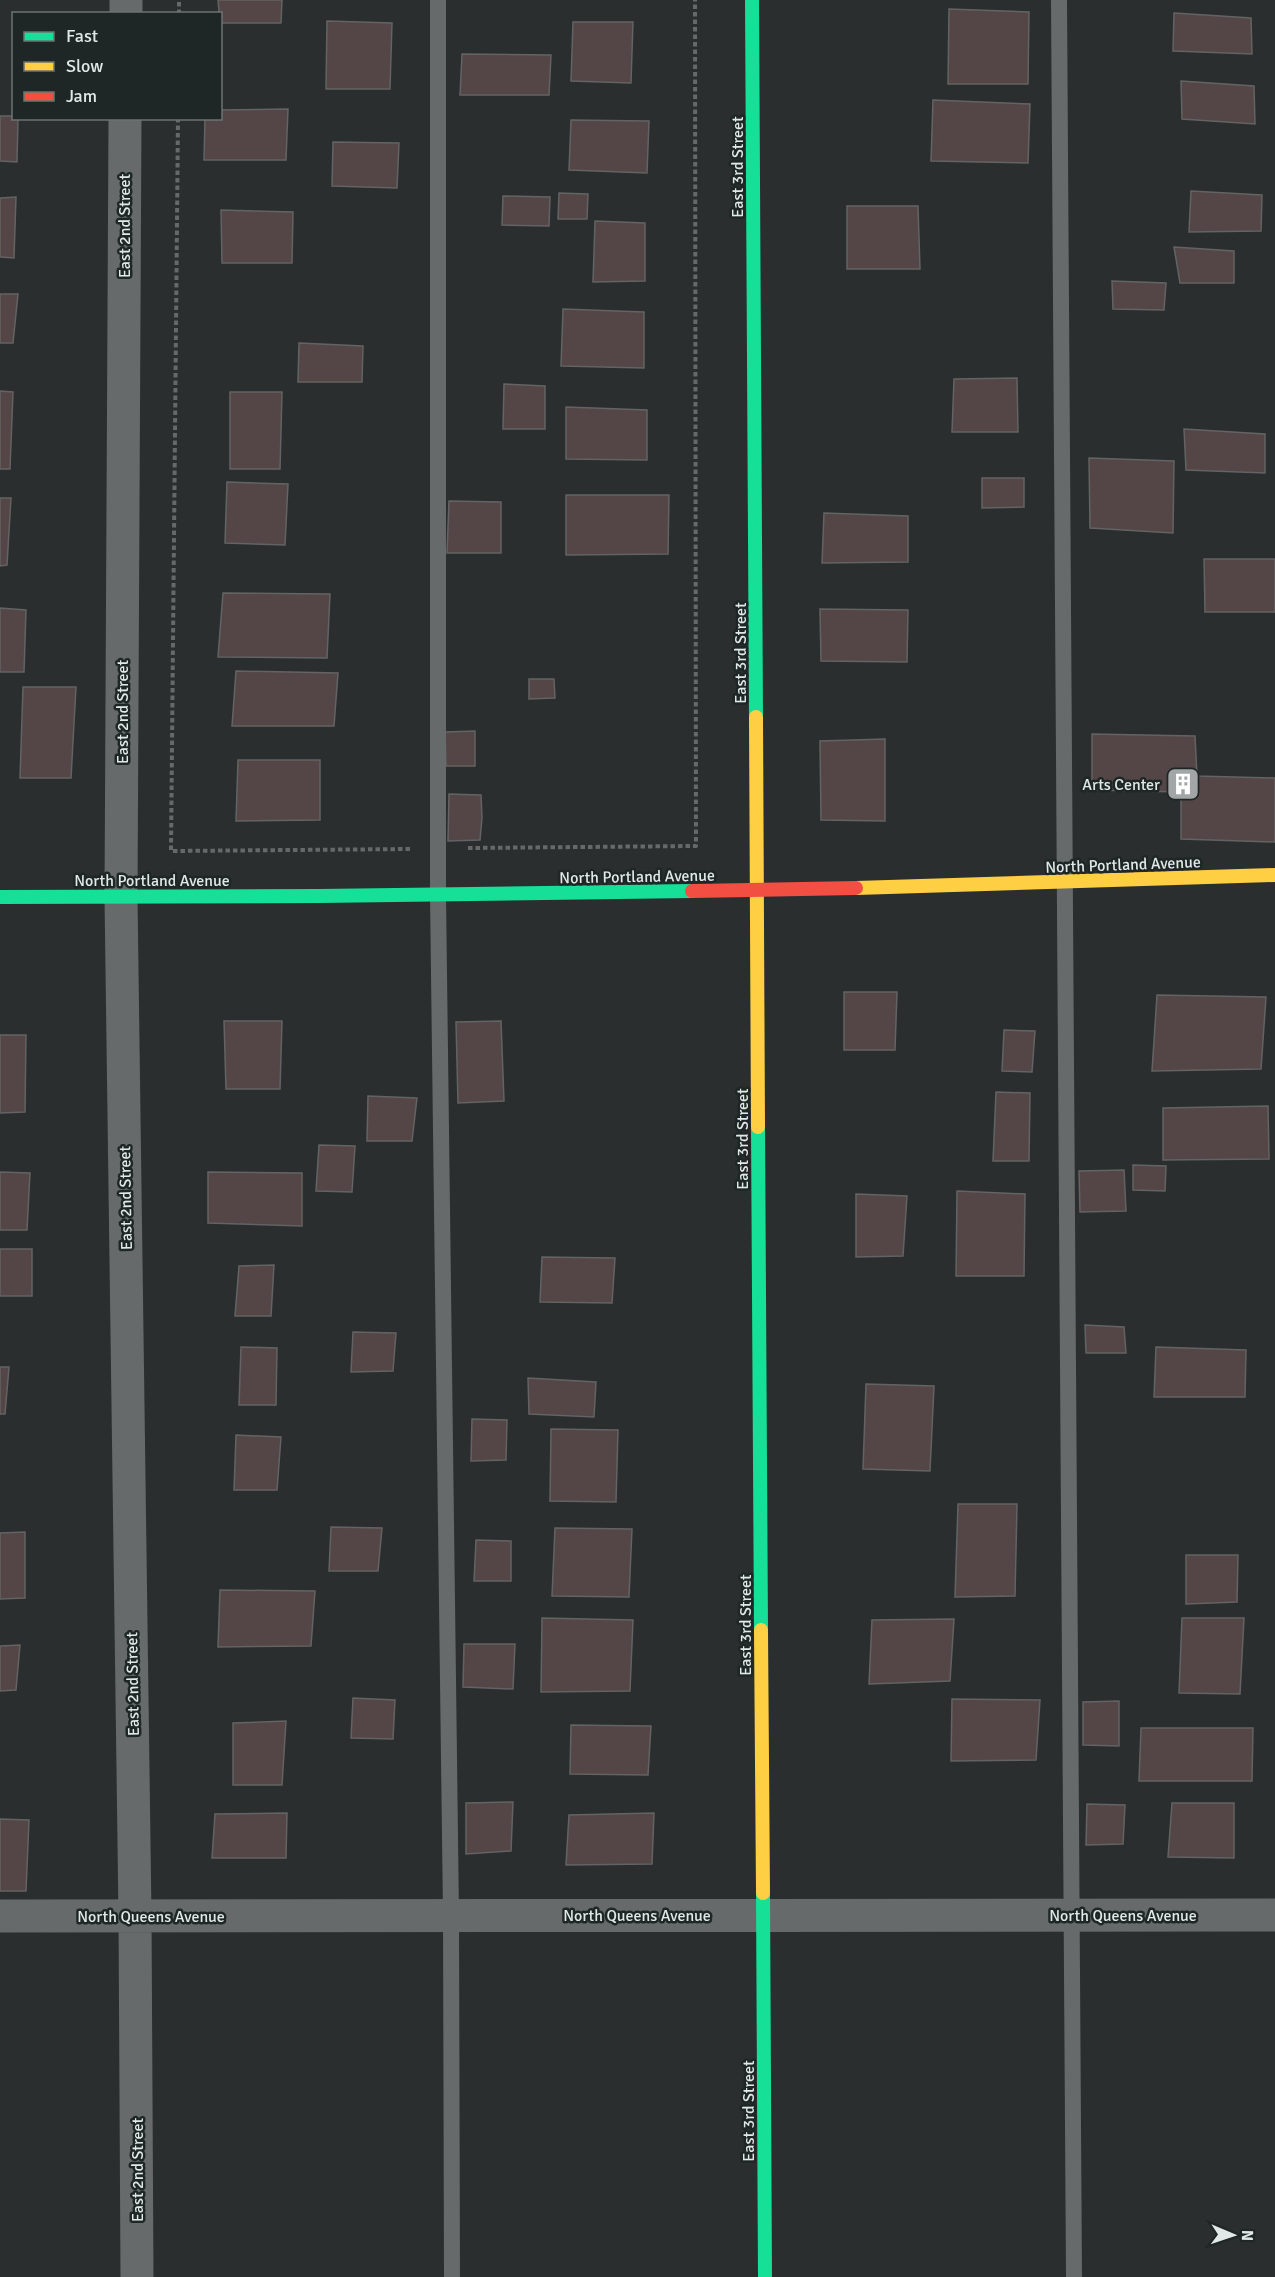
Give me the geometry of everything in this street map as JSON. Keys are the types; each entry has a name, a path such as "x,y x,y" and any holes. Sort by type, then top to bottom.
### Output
{"street":[{"name":"East 3rd Street","path":"752,0 765,2277"},
{"name":"East 2nd Street","path":"125,120 121,897 135,1915 137,2277"},
{"name":"North Portland Avenue","path":"0,897 438,895 758,890 1066,883 1275,875"},
{"name":"North Queens Avenue","path":"0,1916 1275,1915"}],"lane":[{"path":"438,0 438,895 451,1916 452,2277"},
{"path":"1059,0 1074,2277"}],"building":[{"path":"218,0 282,0 281,23 222,23 222,12 219,12"},
{"path":"949,9 1029,12 1028,84 948,84"},
{"path":"1174,13 1251,18 1252,54 1173,51"},
{"path":"327,21 392,23 390,89 326,89"},
{"path":"573,22 633,22 631,83 571,81"},
{"path":"462,54 551,55 549,95 460,95"},
{"path":"1181,81 1254,86 1255,124 1182,119"},
{"path":"933,100 1030,104 1028,163 931,161"},
{"path":"288,109 286,160 204,160 205,120 222,120 222,110"},
{"path":"0,116 12,116 12,120 18,120 17,162 0,161"},
{"path":"571,120 649,121 647,173 569,170"},
{"path":"333,142 399,143 397,188 332,186"},
{"path":"1191,191 1262,195 1261,231 1189,232"},
{"path":"559,193 588,194 587,219 558,219"},
{"path":"503,196 550,197 549,226 502,225"},
{"path":"16,197 14,258 0,257 0,198"},
{"path":"847,206 918,206 920,269 847,269"},
{"path":"221,210 293,212 292,263 222,263"},
{"path":"595,221 645,223 645,281 593,282"},
{"path":"1174,247 1234,251 1234,283 1180,283"},
{"path":"1112,281 1166,283 1164,310 1113,309"},
{"path":"0,294 18,294 13,343 0,343"},
{"path":"563,309 644,312 644,368 561,366"},
{"path":"299,343 363,346 362,382 298,382"},
{"path":"1017,378 1018,432 952,432 954,379"},
{"path":"504,384 545,386 545,429 503,429"},
{"path":"0,391 13,392 10,469 0,469"},
{"path":"230,392 282,392 280,469 230,469"},
{"path":"566,407 647,410 647,460 566,459"},
{"path":"1184,429 1265,434 1265,473 1186,470"},
{"path":"1089,458 1174,461 1173,533 1090,528"},
{"path":"982,478 1024,478 1024,507 982,508"},
{"path":"227,482 288,484 285,545 225,543"},
{"path":"566,495 669,495 668,554 566,555"},
{"path":"0,498 11,498 7,565 0,566"},
{"path":"449,501 501,502 501,553 447,553"},
{"path":"824,513 908,516 908,562 822,563"},
{"path":"1204,559 1275,559 1275,612 1205,612"},
{"path":"223,593 330,594 327,658 218,657"},
{"path":"0,608 26,610 24,672 0,672"},
{"path":"820,609 908,610 907,662 821,661"},
{"path":"236,671 338,673 334,726 232,726"},
{"path":"529,679 554,679 555,698 529,699"},
{"path":"23,687 76,687 71,778 20,778"},
{"path":"475,731 475,766 446,766 445,732"},
{"name":"Arts Center","path":"1092,734 1195,736 1197,776 1275,778 1275,842 1181,839 1181,792 1092,790"},
{"path":"885,739 885,821 821,820 820,741"},
{"path":"238,760 320,760 320,820 236,821"},
{"path":"449,794 481,795 480,840 448,841"},
{"path":"844,992 897,992 895,1050 844,1050"},
{"path":"1157,995 1266,997 1261,1069 1152,1071"},
{"path":"224,1021 282,1021 280,1089 226,1089"},
{"path":"501,1021 504,1101 458,1103 456,1022"},
{"path":"1004,1030 1035,1031 1032,1072 1002,1071"},
{"path":"0,1035 26,1035 25,1112 0,1113"},
{"path":"996,1092 1030,1093 1029,1161 993,1161"},
{"path":"368,1096 417,1098 412,1141 367,1141"},
{"path":"1268,1106 1269,1159 1163,1160 1163,1108"},
{"path":"319,1145 355,1146 352,1192 316,1191"},
{"path":"1133,1165 1166,1166 1165,1191 1133,1190"},
{"path":"1124,1170 1126,1211 1080,1212 1079,1171"},
{"path":"0,1172 30,1173 27,1230 0,1230"},
{"path":"208,1172 302,1173 302,1226 208,1223"},
{"path":"957,1191 1025,1194 1024,1276 956,1276"},
{"path":"856,1194 907,1196 903,1256 856,1257"},
{"path":"0,1249 32,1249 32,1296 0,1296"},
{"path":"542,1257 615,1258 612,1303 540,1302"},
{"path":"274,1265 271,1316 235,1316 239,1266"},
{"path":"1085,1325 1124,1327 1126,1353 1086,1353"},
{"path":"353,1332 396,1333 393,1371 351,1372"},
{"path":"241,1347 277,1348 276,1405 239,1405"},
{"path":"1156,1347 1246,1350 1245,1397 1154,1397"},
{"path":"0,1367 9,1367 5,1414 0,1414"},
{"path":"528,1378 596,1382 594,1417 529,1414"},
{"path":"866,1384 934,1386 930,1471 863,1469"},
{"path":"472,1419 507,1420 506,1460 471,1461"},
{"path":"551,1429 618,1430 616,1502 550,1501"},
{"path":"236,1435 281,1437 277,1490 234,1490"},
{"path":"958,1504 1017,1504 1015,1596 955,1597"},
{"path":"331,1527 382,1528 378,1571 329,1571"},
{"path":"555,1528 632,1529 629,1597 552,1596"},
{"path":"25,1532 25,1598 0,1599 0,1533"},
{"path":"476,1540 511,1541 511,1581 474,1581"},
{"path":"1186,1555 1238,1555 1237,1602 1186,1604"},
{"path":"220,1590 315,1591 311,1646 218,1647"},
{"path":"542,1618 633,1620 630,1691 541,1692"},
{"path":"1182,1618 1244,1618 1240,1694 1179,1693"},
{"path":"954,1619 950,1681 869,1684 872,1620"},
{"path":"464,1644 515,1644 513,1689 463,1687"},
{"path":"20,1645 16,1690 0,1691 0,1646"},
{"path":"353,1698 395,1700 393,1739 351,1738"},
{"path":"952,1699 1040,1700 1036,1760 951,1761"},
{"path":"1119,1701 1119,1746 1083,1745 1083,1702"},
{"path":"286,1721 282,1785 233,1785 233,1723"},
{"path":"571,1725 651,1726 648,1775 570,1774"},
{"path":"1141,1728 1253,1728 1252,1781 1139,1781"},
{"path":"513,1802 511,1851 466,1854 466,1803"},
{"path":"1172,1803 1234,1803 1234,1858 1168,1857"},
{"path":"1087,1804 1125,1805 1123,1844 1086,1845"},
{"path":"287,1813 286,1858 212,1858 215,1814"},
{"path":"654,1813 652,1864 566,1865 569,1815"},
{"path":"0,1819 29,1820 26,1891 0,1891"}],"traffic: fast":[{"path":"752,0 756,717"},
{"path":"0,897 692,891"},
{"path":"758,1127 761,1630"},
{"path":"763,1893 765,2277"}],"traffic: slow":[{"path":"756,717 758,1127"},
{"path":"856,888 1275,875"},
{"path":"761,1630 763,1893"}],"traffic: jam":[{"path":"692,891 856,888"}],"place":[{"name":"Arts Center","path":"1183,784"}]}
